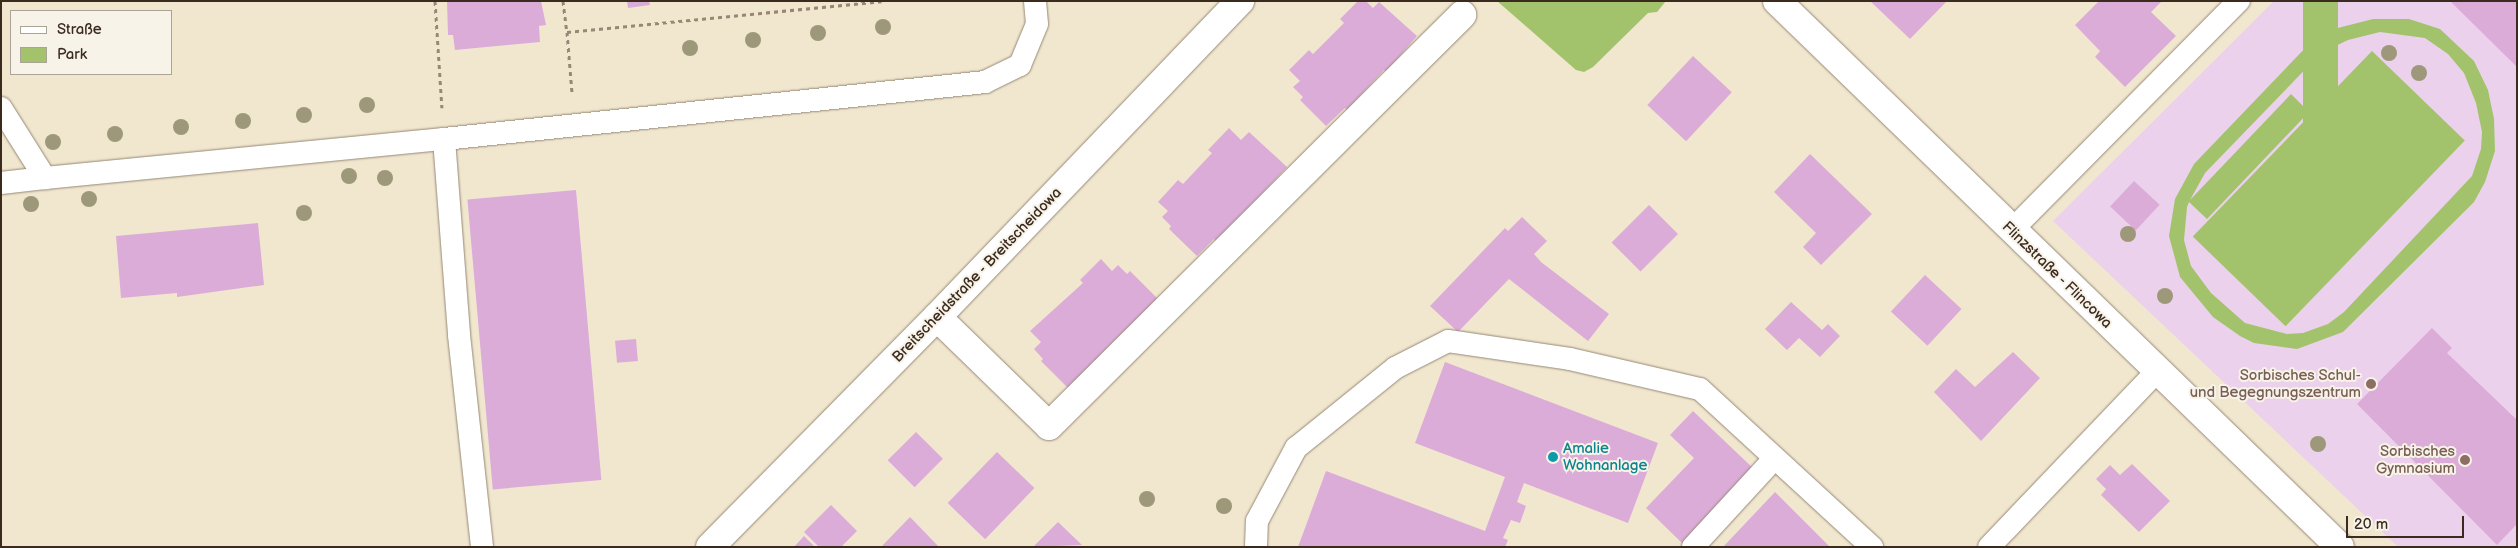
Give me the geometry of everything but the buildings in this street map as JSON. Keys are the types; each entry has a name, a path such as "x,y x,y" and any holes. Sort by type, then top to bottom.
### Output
{"street":[{"name":"Breitscheidstraße - Breitscheidowa","path":"710,547 937,317 1240,1"},
{"name":"Flinzstraße - Flincowa","path":"1777,1 2011,231 2158,370 2340,547"},
{"path":"937,317 1049,426 1462,15"}],"lane":[{"path":"1,183 985,82 1020,65 1037,24 1035,1"},
{"path":"2011,231 2239,1"},
{"path":"1,108 45,178"},
{"path":"444,139 458,335 482,547"},
{"path":"1256,547 1257,522 1296,448 1394,368 1448,341 1570,359 1700,389 1872,547"},
{"path":"1989,547 2158,370"},
{"path":"1694,547 1774,459"}],"path":[{"path":"435,1 444,139"},
{"path":"563,1 576,124"},
{"path":"567,32 880,1"}],"shaded area":[{"name":"Sorbisches Schul- und Begegnungszentrum","path":"2274,1 2517,1 2517,547 2398,547 2053,221"}],"green space":[{"path":"1497,1 1666,1 1657,12 1648,13 1593,67 1584,72 1576,70"},
{"path":"2303,1 2338,1 2338,233 2303,233"},
{"path":"2373,19 2409,19 2440,29 2474,61 2488,90 2494,119 2495,151 2485,182 2474,202 2343,332 2297,349 2254,343 2240,336 2213,317 2180,277 2169,236 2175,199 2194,164 2310,43 2326,31","holes":["2380,32 2425,38 2448,54 2464,73 2476,103 2482,132 2481,149 2472,176 2344,312 2328,324 2303,333 2287,334 2245,323 2211,293 2191,266 2184,240 2187,207 2189,202 2207,219 2309,112 2291,94 2190,200 2205,173 2321,53 2348,40"]},
{"path":"2372,51 2465,141 2286,326 2193,237"}],"place":[{"name":"Sorbisches Schul- und Begegnungszentrum","path":"2371,384"},
{"name":"Amalie Wohnanlage","path":"1553,457"},
{"name":"Sorbisches Gymnasium","path":"2465,460"}]}
